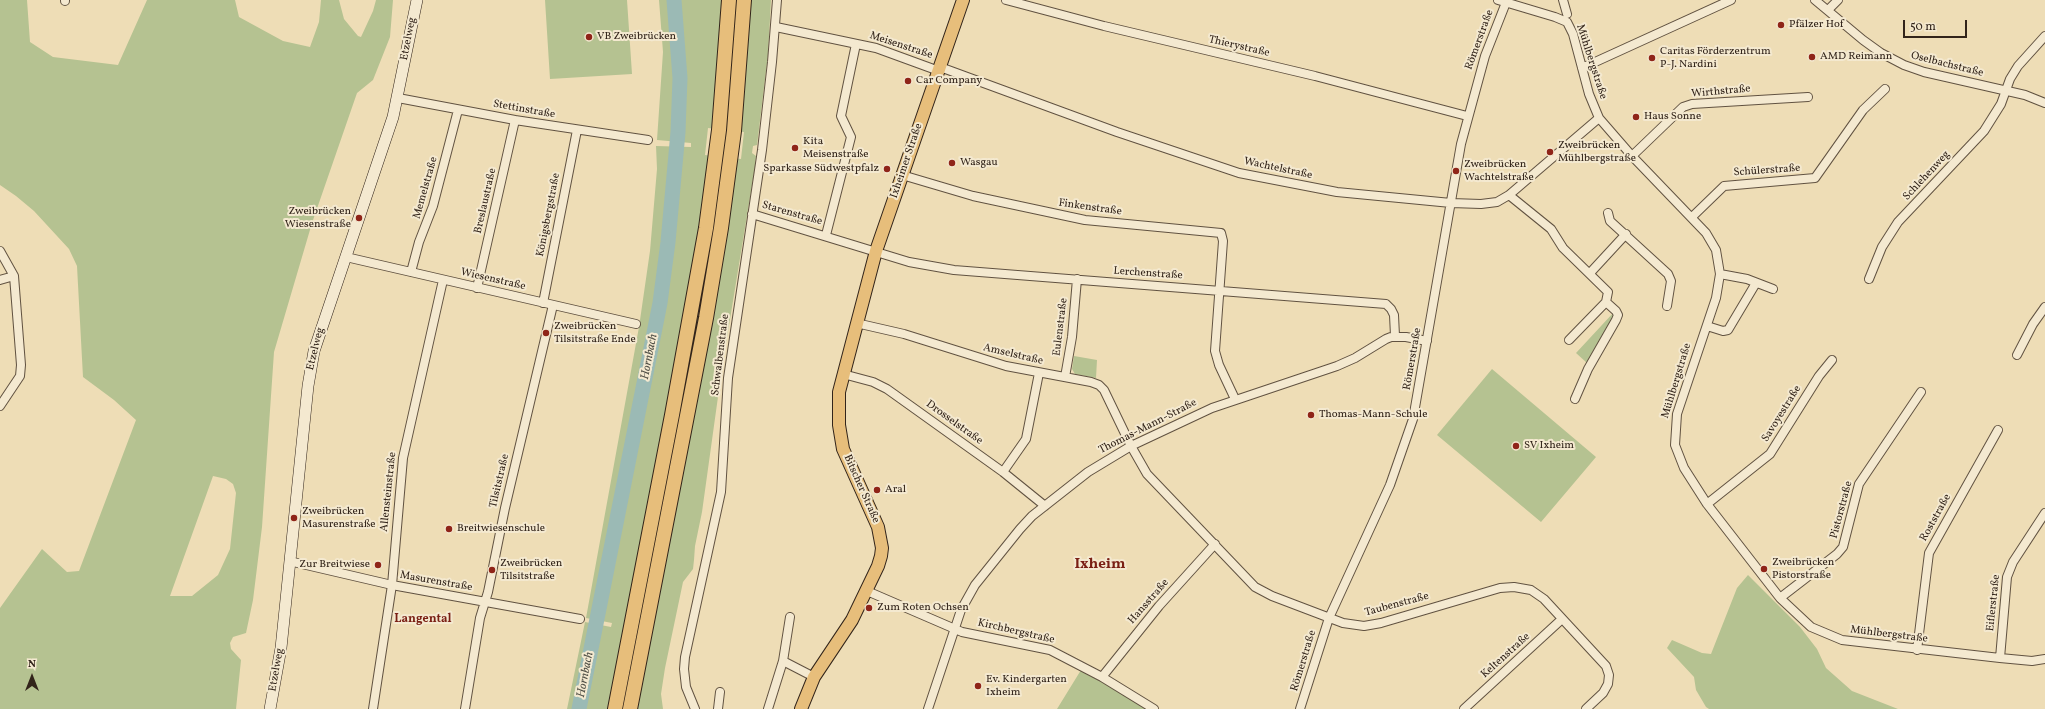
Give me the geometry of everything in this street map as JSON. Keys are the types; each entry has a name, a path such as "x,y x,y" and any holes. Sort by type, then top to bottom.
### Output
{"highway":[{"path":"615,709 692,310 716,156 729,0"},
{"path":"630,709 706,318 731,158 744,0"}],"main road":[{"name":"Ixheimer Straße","path":"856,323 876,251 963,0"},
{"name":"Bitscher Straße","path":"801,709 814,677 852,620 867,591 878,566 882,548 878,527 847,460 841,437 838,404 842,374 856,323"}],"street":[{"name":"Etzelweg","path":"270,709 281,648 289,561 312,365 318,338 385,141 398,98 417,0"},
{"name":"Schwalbenstraße","path":"695,709 685,682 685,657 721,492 728,378 762,150 776,27 777,0"},
{"name":"Thierystraße","path":"1006,0 1104,26 1315,76 1467,116"},
{"name":"Mühlbergstraße","path":"1563,0 1567,14"},
{"path":"1582,68 1732,0"},
{"name":"Oselbachstraße","path":"1815,0 1863,40 1881,53 1904,65 1924,72 2025,95 2045,103"},
{"path":"1828,10 1838,0"},
{"name":"Römerstraße","path":"1300,709 1329,618 1390,485 1406,440 1418,396 1467,116 1485,56 1504,1"},
{"name":"Mühlbergstraße","path":"1504,1 1567,22 1573,34 1589,94 1599,118 1632,156 1692,217 1706,233 1716,250 1720,274 1716,298 1677,414 1674,435 1678,456 1707,504 1780,598 1812,627 1835,638 1860,643 1917,650 2032,661 2045,659"},
{"name":"Meisenstraße","path":"776,27 895,54 939,69"},
{"name":"Schlehenweg","path":"1869,279 1882,246 1898,222 1984,131 2001,104 2018,66 2045,36"},
{"name":"Meisenstraße","path":"846,125 841,116 856,44"},
{"name":"Wachtelstraße","path":"939,69 1117,132 1239,172 1337,192 1451,203 1490,203 1508,195 1599,118"},
{"name":"Schülerstraße","path":"1692,217 1724,186 1815,178 1863,110 1885,89"},
{"name":"Wirthstraße","path":"1632,156 1683,107 1692,104 1808,97"},
{"name":"Stettinstraße","path":"398,98 515,120 648,140"},
{"name":"Memelstraße","path":"411,272 433,206 458,110"},
{"name":"Breslaustraße","path":"477,288 515,120"},
{"name":"Starenstraße","path":"826,235 851,137 846,125"},
{"name":"Königsbergstraße","path":"543,303 577,130"},
{"name":"Finkenstraße","path":"902,174 973,196 1085,220 1221,233 1223,241 1219,290"},
{"path":"1508,195 1551,229 1563,248 1608,292 1606,302 1570,340"},
{"path":"1608,213 1610,221 1668,274 1671,281 1667,306"},
{"name":"Starenstraße","path":"752,214 876,251"},
{"path":"1590,273 1626,234"},
{"path":"0,251 14,276 21,366 20,376 0,406"},
{"name":"Lerchenstraße","path":"876,251 929,267 954,270 1386,304 1394,315 1395,336"},
{"name":"Wiesenstraße","path":"346,257 636,324"},
{"path":"1720,274 1747,279 1773,290"},
{"path":"0,280 14,276"},
{"name":"Eulenstraße","path":"1065,377 1072,337 1077,279"},
{"name":"Allensteinstraße","path":"373,709 392,585 403,458 443,280"},
{"path":"1707,326 1723,332 1728,330 1756,283"},
{"path":"1219,290 1214,350 1219,365 1236,399"},
{"path":"1575,400 1588,369 1618,315 1616,311 1606,302"},
{"name":"Tilsitstraße","path":"465,709 484,601 488,592 505,508 553,305"},
{"path":"2017,355 2033,324 2045,307"},
{"name":"Amselstraße","path":"856,323 904,334 998,364 1091,382 1099,385 1104,390 1131,446"},
{"path":"1395,336 1427,341"},
{"name":"Thomas-Mann-Straße","path":"928,709 954,628 975,584 1020,529 1045,506 1088,472 1131,446 1236,399 1331,368 1355,358 1386,339 1395,336"},
{"name":"Savoyestraße","path":"1707,504 1770,454 1819,376 1832,360"},
{"path":"1003,472 1026,439 1039,373"},
{"name":"Drosselstraße","path":"842,374 873,382 886,389 1003,472 1045,506"},
{"name":"Pistorstraße","path":"1780,598 1838,554 1843,547 1859,484 1921,392"},
{"name":"Roststraße","path":"1917,650 1929,553 1998,430"},
{"name":"Taubenstraße","path":"1131,446 1146,474 1255,587 1263,592 1329,618 1350,625 1372,625 1481,593 1514,587 1524,588 1538,595 1602,660 1609,675 1608,684 1603,693 1586,709"},
{"name":"Eiflerstraße","path":"2000,658 2007,577 2013,562 2045,513"},
{"name":"Hansstraße","path":"1102,677 1159,606 1215,544"},
{"name":"Masurenstraße","path":"289,561 392,585 580,619"},
{"name":"Kirchbergstraße","path":"867,591 954,628 1050,650 1102,677 1154,709"},
{"path":"768,709 783,662 790,617"},
{"name":"Keltenstraße","path":"1464,709 1562,619"},
{"path":"783,662 814,677"},
{"path":"718,709 720,692"}],"green space":[{"path":"0,0 27,0 30,42 53,57 118,65 147,0 235,0 239,17 283,41 310,47 319,22 321,0 339,0 344,19 358,36 361,37 373,11 376,0 393,0 390,37 373,80 357,93 312,223 274,352 262,527 253,600 246,633 233,637 230,643 231,649 241,660 236,709 0,709 0,608 42,549 67,572 79,571 136,420 114,400 83,377 77,266 69,249 34,211 0,185","holes":["213,476 226,479 233,484 236,493 230,549 218,575 192,596 170,596"]},
{"name":"VB Zweibrücken","path":"545,0 627,0 632,74 550,79"},
{"path":"659,0 771,0 768,55 757,145 753,146 752,153 756,156 755,167 722,368 702,512 695,546 693,569 683,582 665,668 661,694 663,709 567,709 585,622 611,627 612,623 586,618 639,327 650,251 657,169 656,146 691,147 691,143 657,140 663,52","holes":["708,128 744,132 741,159 705,155"]},
{"path":"1614,312 1616,314 1587,363 1576,353"},
{"path":"1074,356 1097,360 1096,378 1075,374 1072,369"},
{"name":"SV Ixheim","path":"1492,369 1596,457 1541,522 1437,435"},
{"path":"1748,575 1800,627 1817,649 1826,668 1852,691 1898,709 1709,709 1706,707 1696,690 1694,677 1667,648 1672,640 1702,653 1711,654 1737,588"},
{"path":"1081,670 1105,683 1147,709 1057,709"}],"waterway":[{"name":"Hornbach","path":"579,709 660,303 668,242 678,132 680,78 674,0"}],"place":[{"name":"Pfälzer Hof","path":"1781,25"},
{"name":"VB Zweibrücken","path":"589,37"},
{"name":"AMD Reimann","path":"1812,57"},
{"name":"Caritas Förderzentrum P-J. Nardini","path":"1652,58"},
{"name":"Car Company","path":"908,81"},
{"name":"Haus Sonne","path":"1636,117"},
{"name":"Kita Meisenstraße","path":"795,148"},
{"name":"Zweibrücken Mühlbergstraße","path":"1550,152"},
{"name":"Wasgau","path":"952,163"},
{"name":"Sparkasse Südwestpfalz","path":"887,169"},
{"name":"Zweibrücken Wachtelstraße","path":"1456,171"},
{"name":"Zweibrücken Wiesenstraße","path":"359,218"},
{"name":"Zweibrücken Tilsitstraße Ende","path":"546,333"},
{"name":"Thomas-Mann-Schule","path":"1311,415"},
{"name":"SV Ixheim","path":"1516,446"},
{"name":"Aral","path":"877,490"},
{"name":"Zweibrücken Masurenstraße","path":"294,518"},
{"name":"Breitwiesenschule","path":"449,529"},
{"name":"Zur Breitwiese","path":"378,565"},
{"name":"Zweibrücken Pistorstraße","path":"1764,569"},
{"name":"Zweibrücken Tilsitstraße","path":"492,570"},
{"name":"Zum Roten Ochsen","path":"869,608"},
{"name":"Ev. Kindergarten Ixheim","path":"978,686"}],"district":[{"name":"Ixheim","path":"1100,565"},
{"name":"Langental","path":"423,620"}]}
